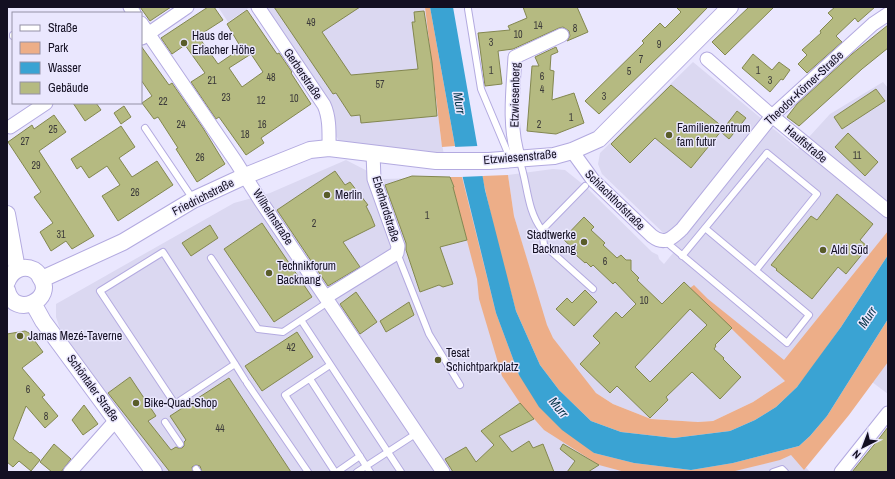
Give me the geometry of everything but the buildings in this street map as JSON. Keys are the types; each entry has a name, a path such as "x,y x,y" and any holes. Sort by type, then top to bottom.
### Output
{"street":[{"path":"145,37 187,7"},
{"name":"Gerberstraße","path":"258,7 324,104 329,128 329,148"},
{"name":"Etzwiesenstraße","path":"373,153 436,161 513,160 554,156 572,151 599,139 730,7"},
{"name":"Theodor-Körner-Straße","path":"664,241 672,238 682,229 710,189 772,116 873,24 888,14"},
{"name":"Wilhelmstraße","path":"142,26 145,37 245,176 443,472"},
{"name":"Etzwiesenberg","path":"513,160 515,147 513,120 515,57 562,35"},
{"name":"Hauffstraße","path":"707,59 732,84 888,212"},
{"path":"10,127 44,104"},
{"name":"Friedrichstraße","path":"42,279 123,242 193,200 245,176 310,150 329,148 373,153"},
{"name":"Schlachthofstraße","path":"572,151 593,180 652,236 658,240 664,241"},
{"name":"Eberhardstraße","path":"327,300 397,252 398,246 374,179 373,153"},
{"path":"7,214 17,269"},
{"path":"7,282 9,277 17,269 26,268 37,272 42,279 43,291 38,300 27,305 20,304 8,297"},
{"name":"Schöntaler Straße","path":"33,303 43,321 154,472"},
{"path":"840,472 888,413"},
{"path":"70,472 116,420"}],"lane":[{"path":"468,9 481,89 513,160 524,173 529,204 542,230 544,245 593,289"},
{"path":"144,128 193,200"},
{"path":"682,256 767,153 817,194 756,270"},
{"path":"542,230 585,186"},
{"path":"664,241 787,343 809,315 705,228"},
{"path":"236,364 175,404 100,291 163,252 236,364 246,381 308,472"},
{"path":"397,252 428,334 460,385"},
{"path":"211,258 258,329 283,332 327,300"},
{"path":"301,320 401,472"},
{"path":"330,365 285,396 336,472 360,456"},
{"path":"310,379 370,472"},
{"path":"165,422 180,444"},
{"path":"357,472 417,433"},
{"path":"773,472 782,469 785,472"}],"shaded area":[{"path":"218,7 250,7 228,22"},
{"path":"258,7 425,7 441,139 445,160 342,146"},
{"path":"693,62 798,149 830,114 883,82 888,88 888,235 785,381 753,402 713,421 698,422 651,419 613,404 596,393 529,320 540,309 514,216 508,175 553,169 565,170 585,186 652,252 658,255 659,259 664,264 678,247 602,174 598,164 600,153"},
{"path":"346,160 383,179 462,177 562,430 733,463 789,449 810,472 161,472 60,329 56,317 56,304 234,203 270,193"},
{"path":"888,348 888,394 868,379"}],"green space":[{"path":"425,7 430,7 455,146 442,147"},
{"path":"508,175 514,216 547,325 553,338 596,393 613,404 651,419 698,422 713,421 753,402 785,381 690,288 694,285 708,299 784,360 888,231 888,255 814,365 797,387 776,407 755,420 730,431 674,438 621,432 591,421 559,390 540,365 516,311 498,246 482,176"},
{"path":"450,177 462,177 496,313 519,375 594,453 634,463 691,470 733,463 799,446 810,436 827,416 888,319 888,362 849,415 804,470 791,455 780,460 731,472 625,472 599,465 544,430 520,403 502,376 479,299 477,279 454,187"}],"water":[{"name":"Murr","path":"430,7 453,7 485,190 516,311 540,365 559,390 591,421 621,432 674,438 730,431 755,420 776,407 797,387 841,327 888,255 888,319 827,416 810,436 799,446 733,463 691,470 634,463 594,453 562,430 539,407 519,375 496,313 455,146"}],"pier":[{"path":"478,146 484,176 460,177 453,147"}],"place":[{"name":"Haus der Erlacher Höhe","path":"184,43"},
{"name":"Familienzentrum fam futur","path":"669,135"},
{"name":"Merlin","path":"327,195"},
{"name":"Stadtwerke Backnang","path":"584,242"},
{"name":"Aldi Süd","path":"823,250"},
{"name":"Technikforum Backnang","path":"269,273"},
{"name":"Jamas Mezé-Taverne","path":"20,336"},
{"name":"Tesat Schichtparkplatz","path":"438,360"},
{"name":"Bike-Quad-Shop","path":"136,403"}]}
